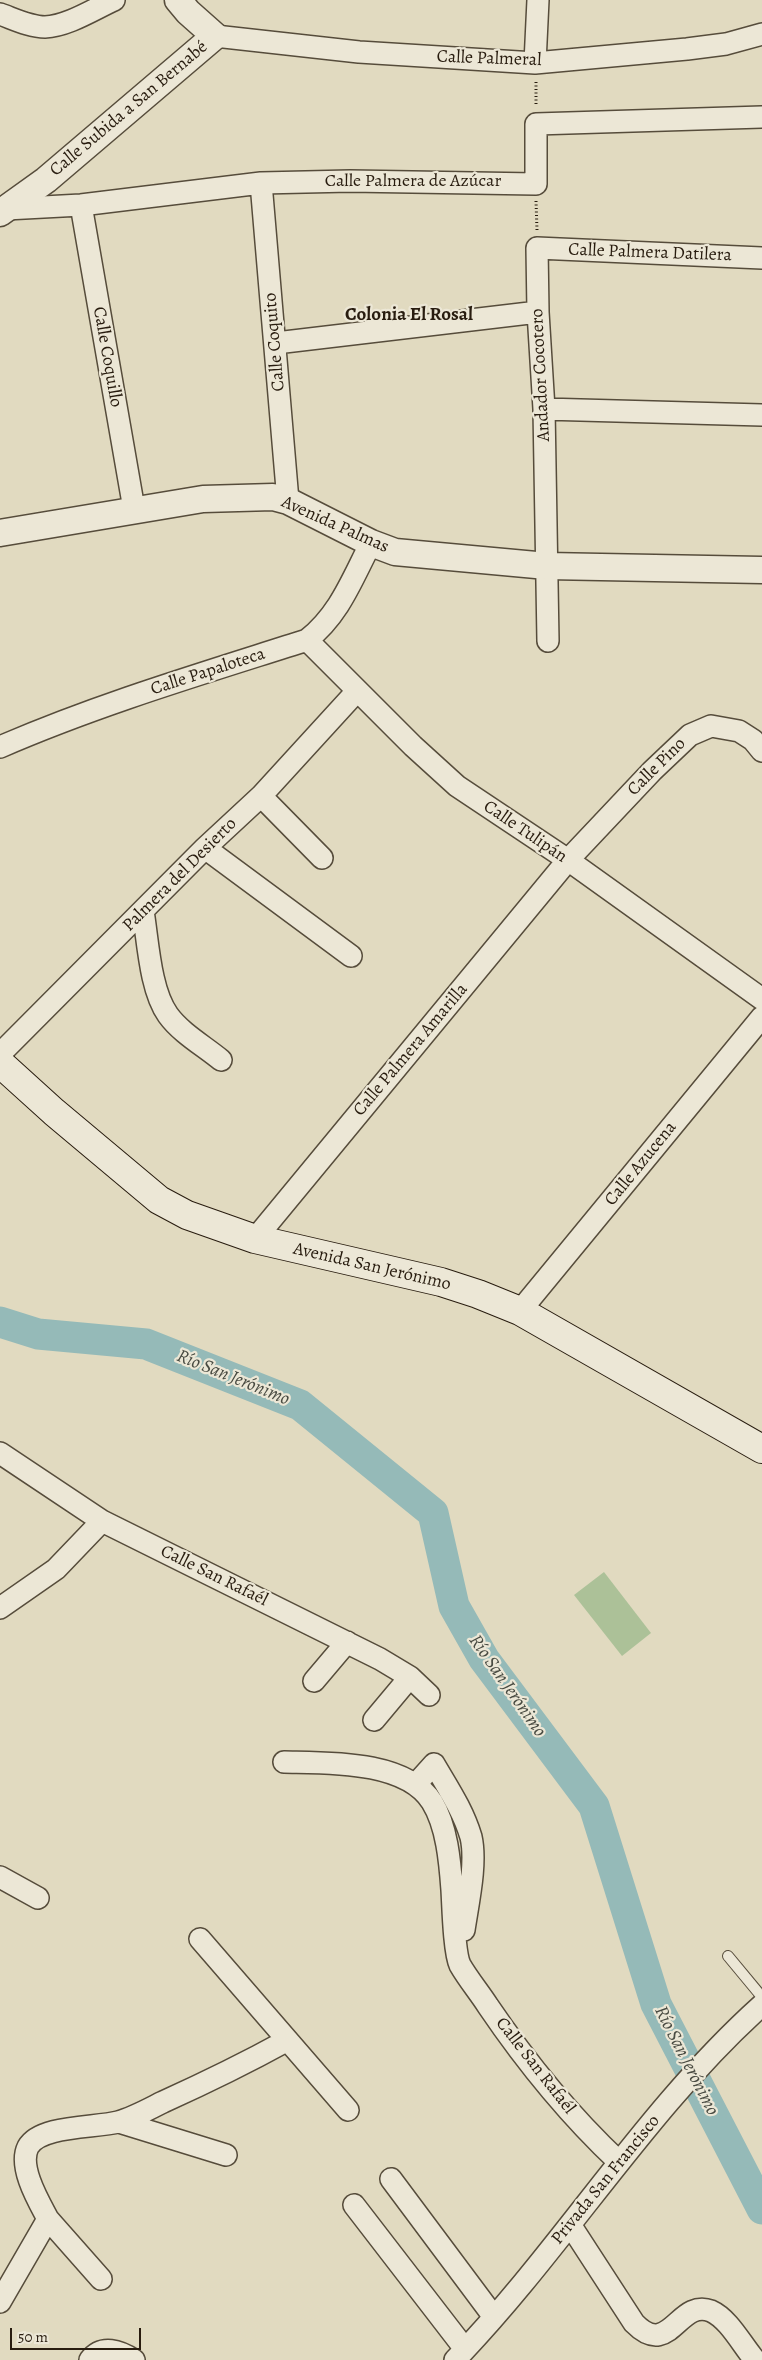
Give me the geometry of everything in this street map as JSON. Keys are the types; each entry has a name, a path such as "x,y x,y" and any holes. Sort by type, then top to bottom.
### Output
{"main road":[{"name":"Avenida San Jerónimo","path":"0,1063 54,1112 159,1200 187,1215 255,1239 441,1282 478,1294 520,1311 761,1446"}],"street":[{"path":"0,2 4,0"},
{"path":"0,14 45,27 61,23 114,0"},
{"name":"Calle Subida a San Bernabé","path":"3,211 46,180 215,36 188,12 178,0"},
{"path":"535,63 538,0"},
{"name":"Calle Palmeral","path":"215,36 359,52 535,63 687,49 726,44 762,34"},
{"path":"536,184 536,124 762,117"},
{"name":"Calle Palmera de Azúcar","path":"3,211 81,205 261,182 350,181 536,184"},
{"name":"Calle Coquito","path":"261,182 288,501"},
{"name":"Calle Coquillo","path":"81,205 134,509"},
{"name":"Calle Palmera Datilera","path":"537,248 762,258"},
{"name":"Andador Cocotero","path":"537,248 538,312 544,409 548,641"},
{"path":"276,343 538,312"},
{"path":"544,409 762,414"},
{"name":"Avenida Palmas","path":"0,533 134,509 203,499 273,497 288,501 371,543 395,552 547,566 762,570"},
{"name":"Calle Papaloteca","path":"0,747 34,732 149,690 307,640 324,626 339,606 371,543"},
{"name":"Calle Tulipán","path":"307,640 357,691 457,786 568,860 762,999"},
{"name":"Palmera del Desierto","path":"0,1054 205,848 261,796 357,691"},
{"name":"Calle Pino","path":"568,860 652,771 690,735 711,726 725,727 739,731 753,740 762,751"},
{"path":"261,796 322,858"},
{"path":"205,848 351,956"},
{"name":"Calle Palmera Amarilla","path":"255,1239 568,860"},
{"path":"143,911 153,972 160,999 167,1014 176,1025 221,1060"},
{"name":"Calle Azucena","path":"520,1311 762,1017"},
{"name":"Calle San Rafaél","path":"0,1453 102,1521 347,1642 410,1677 429,1695"},
{"path":"0,1608 56,1569 102,1521"},
{"path":"314,1680 347,1642"},
{"path":"374,1720 410,1677"},
{"name":"Calle San Rafaél","path":"284,1762 345,1764 394,1774 416,1784 431,1801 442,1824 452,1888 460,1963 542,2081 594,2139 619,2162"},
{"path":"0,1877 38,1898"},
{"path":"200,1939 286,2041 348,2110"},
{"name":"Privada San Francisco","path":"460,2355 571,2226 619,2162 662,2110 731,2033 762,2005"},
{"path":"101,2279 48,2218 28,2175 26,2159 28,2148 37,2137 55,2132 119,2122 211,2080 286,2041"},
{"path":"119,2122 226,2155"},
{"path":"391,2179 494,2317"},
{"path":"354,2205 460,2355"},
{"path":"0,2302 48,2218"},
{"path":"571,2226 634,2323 645,2336 654,2340 664,2337 692,2313 706,2310 724,2321 755,2360"},
{"path":"90,2360 94,2355 106,2350 116,2350 134,2360"}],"lane":[{"path":"728,1956 762,1997"}],"path":[{"path":"535,63 536,124"},
{"path":"536,184 537,248"}],"green space":[{"path":"604,1572 651,1633 622,1656 574,1595"}],"waterway":[{"name":"Río San Jerónimo","path":"0,1322 38,1334 146,1344 300,1405 433,1513 454,1606 484,1659 594,1806 656,2004 762,2209"}],"district":[{"name":"Colonia El Rosal","path":"409,315"}]}
